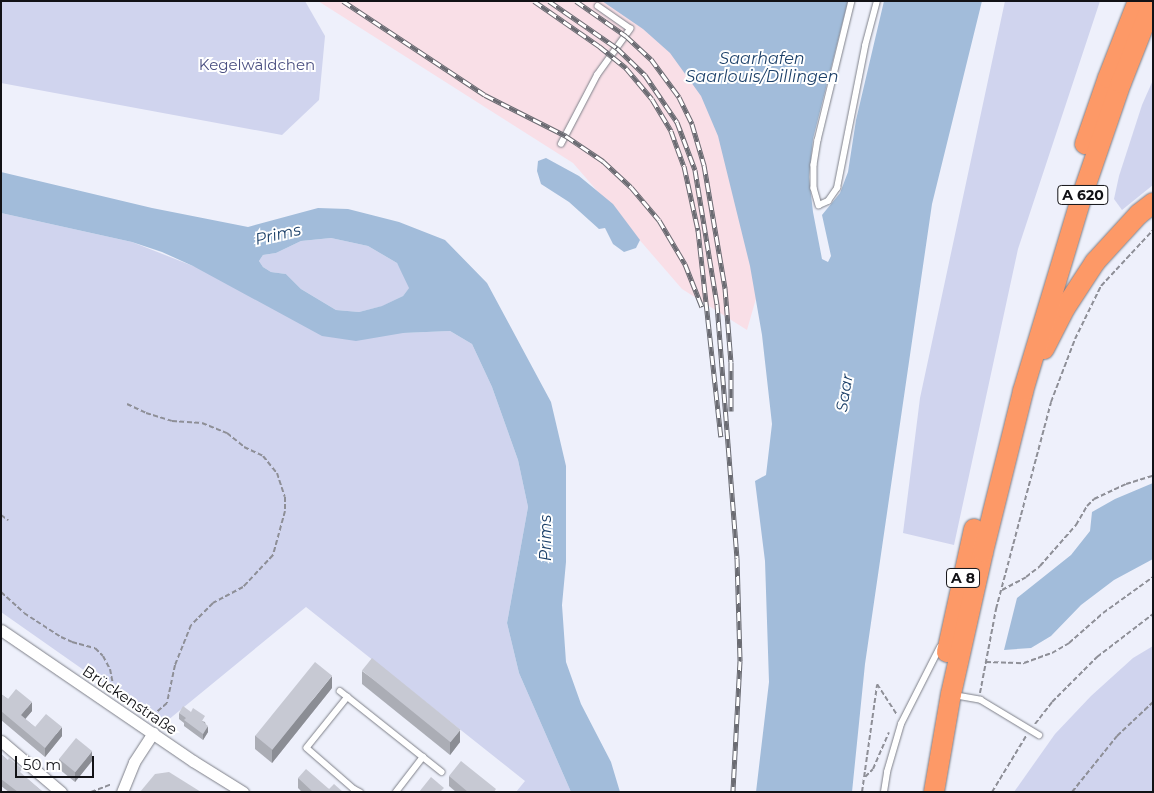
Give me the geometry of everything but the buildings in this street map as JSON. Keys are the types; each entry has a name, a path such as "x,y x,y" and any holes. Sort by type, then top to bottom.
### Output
{"highway":[{"name":"A 8","path":"920,792 954,620 988,469 1033,308 1108,78 1138,1"},
{"name":"A 620","path":"1023,391 1082,196 1121,83 1153,2"},
{"name":"A 8","path":"934,792 952,694 989,524 1023,391 1080,284 1112,242 1139,214 1153,203"}],"street":[{"name":"Brückenstraße","path":"1,630 193,761 243,792"},
{"path":"122,792 138,755 152,733"},
{"path":"1,741 61,792"}],"lane":[{"path":"852,1 818,140 814,165 814,188 819,205 828,201 837,188 865,46 877,1"},
{"path":"561,144 597,75 630,29 598,6"},
{"path":"884,792 887,772 901,724 954,620"},
{"path":"340,691 442,772"},
{"path":"952,694 981,700 1039,735"},
{"path":"348,697 307,748 354,789 360,792"},
{"path":"396,792 423,757"}],"path":[{"path":"981,700 980,691 1001,590 1051,402 1075,339 1101,286 1153,230"},
{"path":"127,404 172,421 202,423 226,433 244,447 263,456 277,473 285,497 285,511 273,554 243,587 213,603 198,615 190,625 177,659 167,703 154,715 139,724"},
{"path":"1001,590 1026,577 1040,566 1076,525 1087,506 1094,500 1126,484 1153,476"},
{"path":"1,515 8,520"},
{"path":"986,662 1024,663 1052,653 1068,643 1103,613 1153,577"},
{"path":"1,592 24,613 61,637 95,648 103,656 110,669 113,685 109,704"},
{"path":"992,792 1031,730 1052,702 1097,657 1153,614"},
{"path":"862,792 864,777 877,684 901,724 891,728 873,769 864,777"},
{"path":"1072,792 1117,736 1153,702"},
{"path":"91,792 127,779"}],"shaded area":[{"name":"Saarhafen Saarlouis/Dillingen","path":"318,1 841,1 747,330 682,289 573,163"}],"green space":[{"name":"Kegelwäldchen","path":"1,1 305,1 325,36 319,100 282,135 1,83"},
{"path":"1005,1 1100,1 1018,249 954,545 903,533 920,398"},
{"path":"1153,80 1153,185 1122,210 1114,199 1119,176 1142,105"},
{"path":"1,213 132,242 193,266 403,333 450,331 472,344 492,387 518,460 528,507 507,623 519,673 571,792 516,792 525,781 306,607 162,725 1,612"},
{"path":"331,238 368,246 397,263 410,287 403,296 383,306 359,312 336,310 301,289 286,274 271,272 263,267 259,261 263,255 276,253 301,241"},
{"path":"1153,646 1153,792 1014,792 1055,734 1091,696 1133,658"}],"water":[{"name":"Saar","path":"602,1 848,1 813,139 809,177 813,212 822,259 828,262 831,256 822,215 840,193 848,172 856,120 884,1 982,1 932,204 865,664 852,792 756,792 769,682 765,561 755,481 766,475 772,424 762,335 750,266 718,136 701,96 670,53 643,29"},
{"path":"546,158 579,176 613,204 640,240 636,248 624,252 613,244 605,228 599,229 569,202 541,184 537,171 538,161"},
{"name":"Prims","path":"1,172 152,208 248,227 318,208 348,209 399,222 445,240 487,283 551,402 566,466 566,562 562,605 566,662 581,704 611,762 620,792 571,792 519,673 507,623 528,507 518,460 492,387 472,344 450,331 403,333 356,341 322,336 193,266 162,252 132,242 1,213","holes":["331,238 368,246 397,263 409,288 403,296 382,306 359,312 336,310 301,289 286,274 271,272 263,267 259,261 263,255 276,253 301,241"]},
{"path":"1153,483 1153,559 1114,580 1081,605 1051,636 1031,648 1004,650 1017,598 1071,555 1090,531 1092,512 1115,499"}],"railway":[{"path":"343,1 485,95 566,136 603,161 631,187 659,220 685,264 702,307"},
{"path":"534,1 599,46 626,68 652,99 671,131 684,166 698,230 721,437"},
{"path":"549,1 617,48 645,75 677,122 695,170 717,304 737,558 740,661 733,792"},
{"path":"576,1 626,36 651,59 679,97 692,124 704,165 725,288 731,362 731,411"}]}
